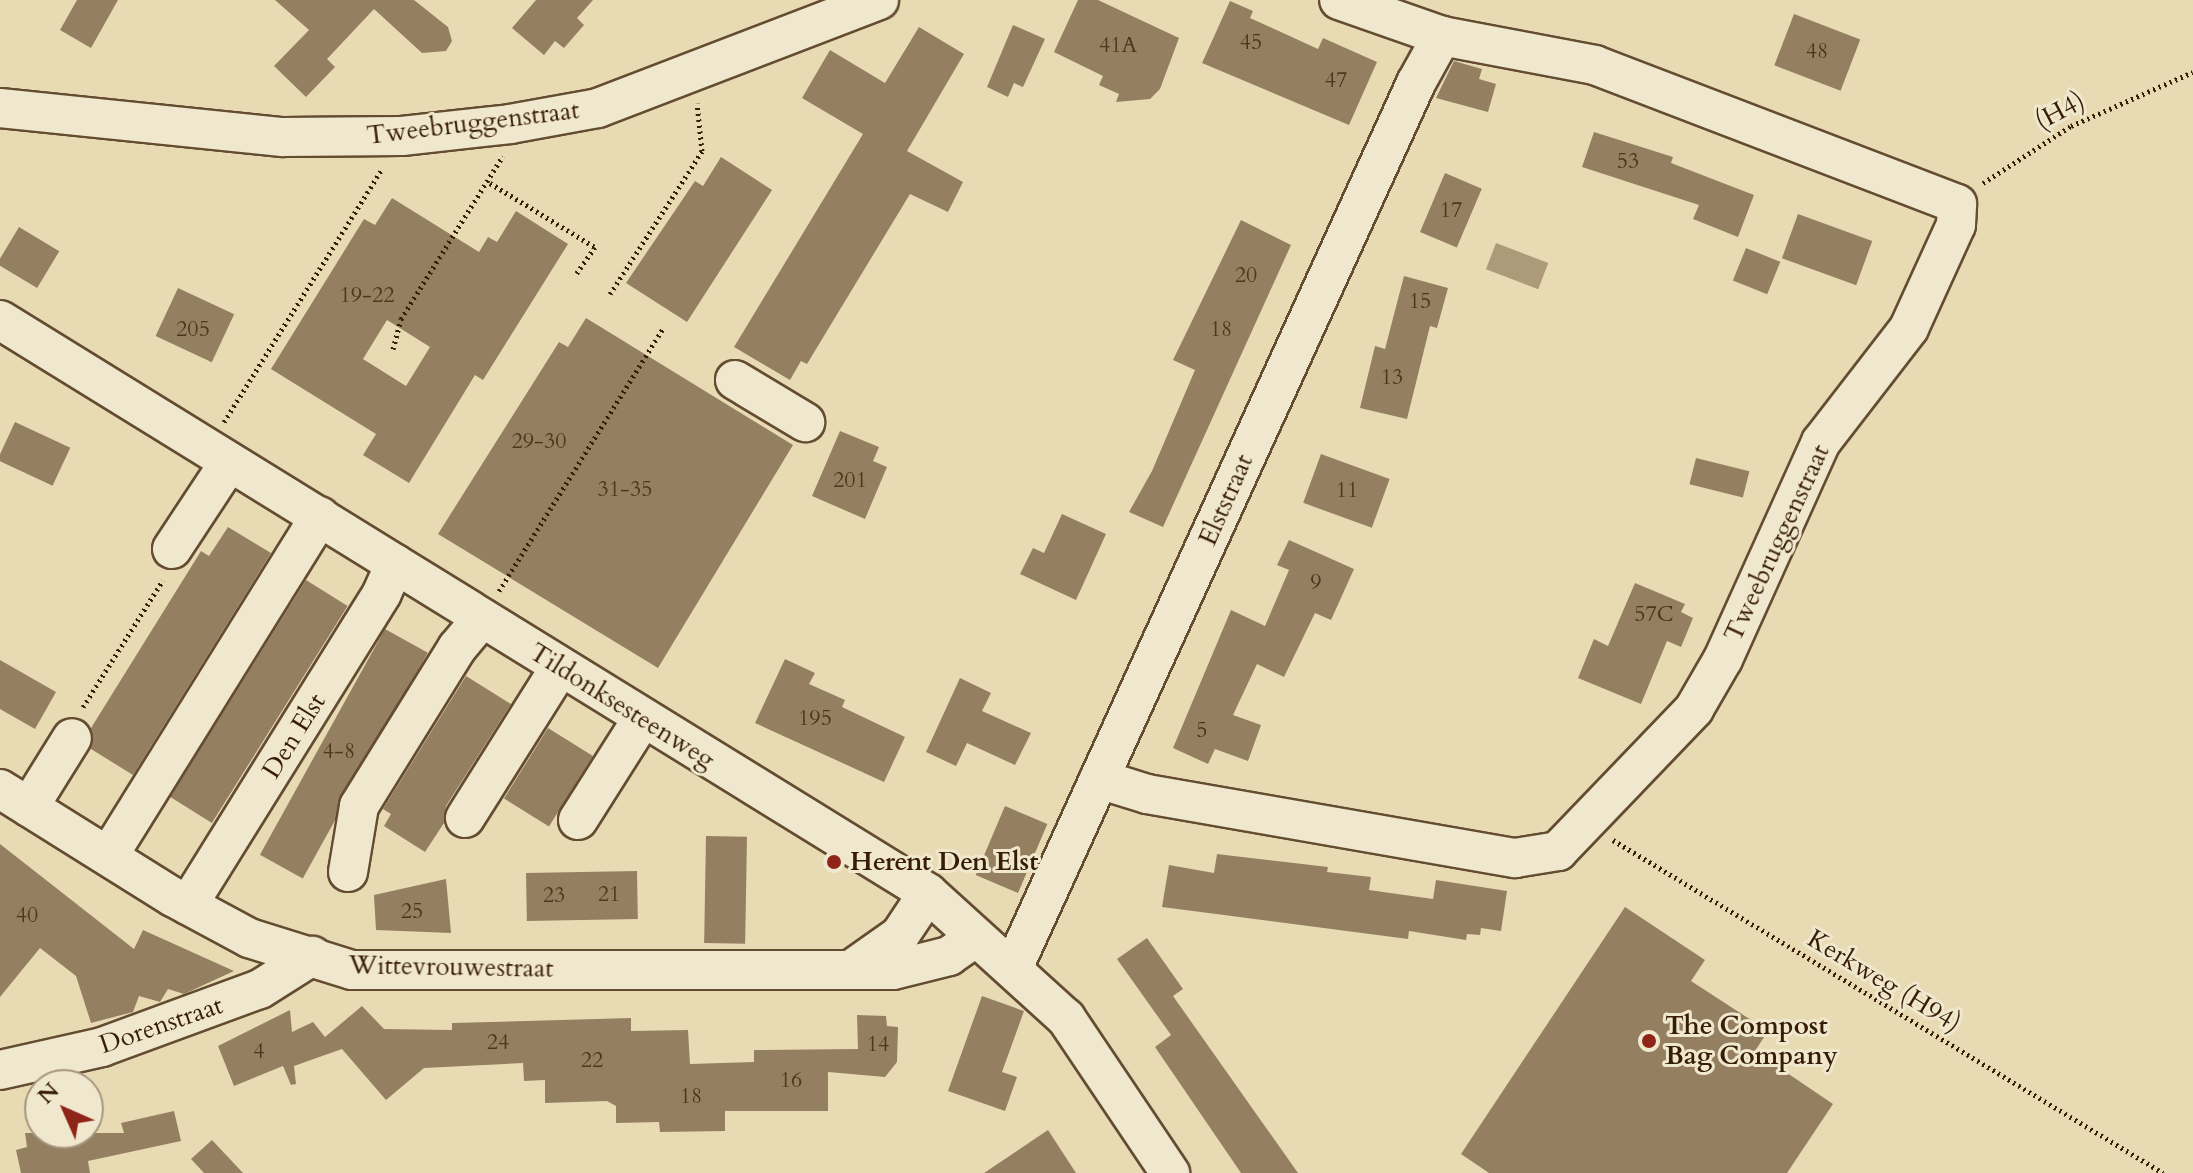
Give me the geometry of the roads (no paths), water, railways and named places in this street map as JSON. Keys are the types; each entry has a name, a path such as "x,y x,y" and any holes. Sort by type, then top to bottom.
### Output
{"street":[{"name":"Tweebruggenstraat","path":"0,108 283,137 402,136 510,124 598,108 879,0"},
{"path":"1339,0 1442,36"},
{"name":"Tweebruggenstraat","path":"1099,779 1147,794 1515,858 1558,851 1694,709 1723,659 1821,442 1909,328 1956,225 1957,204 1595,65 1442,36"},
{"name":"Elststraat","path":"1014,966 1416,83 1442,36"},
{"name":"Tildonksesteenweg","path":"0,320 928,893 975,938 1014,966 1066,1018 1170,1173"},
{"path":"735,380 805,422"},
{"path":"172,549 218,457"},
{"path":"109,855 320,516"},
{"name":"Den Elst","path":"188,905 382,593 395,564"},
{"path":"348,872 359,806 457,648 482,618"},
{"path":"465,818 560,667"},
{"path":"578,820 642,719"},
{"path":"14,798 72,738"},
{"name":"Wittevrouwestraat","path":"14,798 188,905 249,938 352,970 852,969 925,965 975,938"},
{"path":"852,969 900,935 928,893"},
{"name":"Dorenstraat","path":"0,1070 102,1047 260,989 312,956"}],"place":[{"name":"Herent Den Elst","path":"834,862"},
{"name":"The Compost Bag Company","path":"1649,1041"}]}
